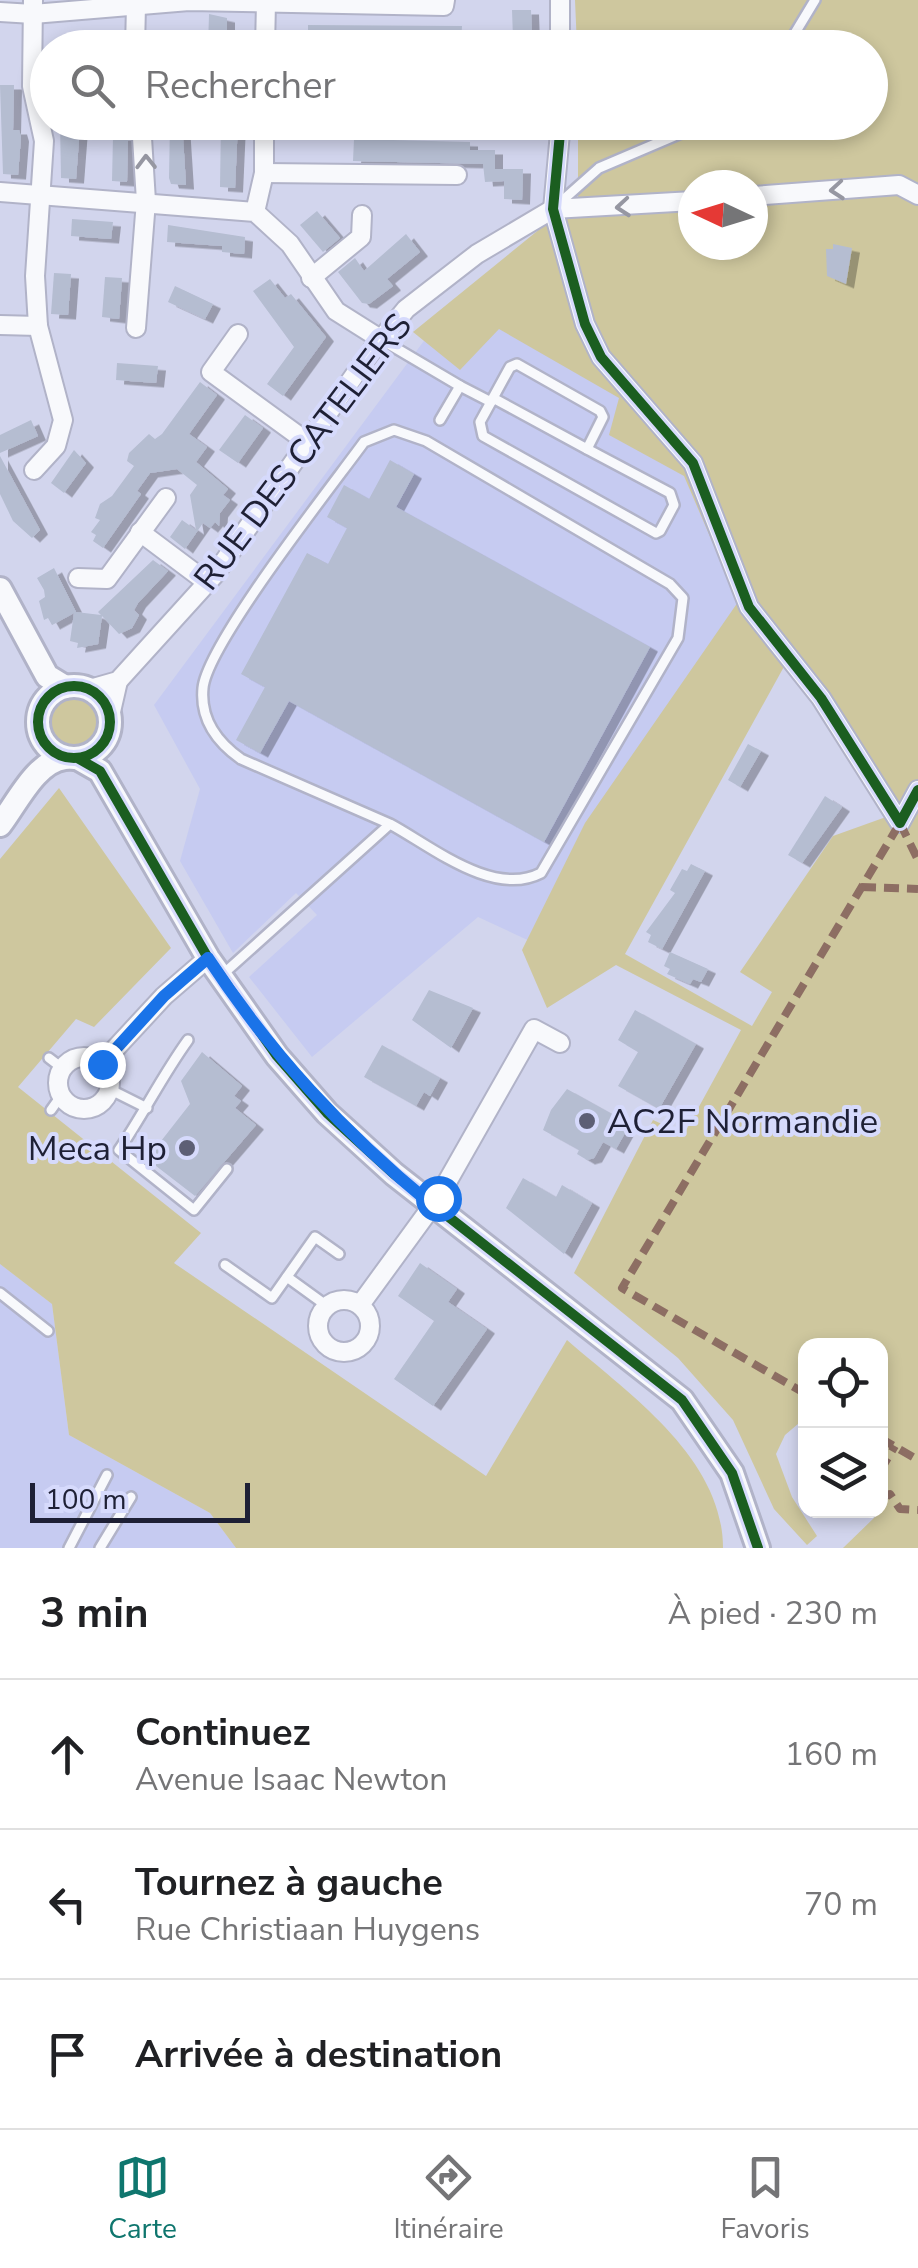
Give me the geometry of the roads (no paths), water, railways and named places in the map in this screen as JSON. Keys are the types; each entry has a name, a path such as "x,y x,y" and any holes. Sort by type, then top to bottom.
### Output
{"street":[{"path":"0,12 33,7 302,1 444,6 444,0"},
{"path":"560,0 560,30"},
{"path":"265,30 266,2"},
{"path":"136,5 136,30"},
{"path":"34,470 63,432 38,326 35,276 44,140"},
{"path":"136,328 146,201 142,140"},
{"path":"255,212 264,173 264,140"},
{"path":"559,140 553,209 584,324 602,357 693,463 749,608 822,698 900,823 918,790"},
{"path":"264,173 457,175"},
{"path":"768,195 899,184 918,195"},
{"path":"0,192 255,212 290,244 336,312 382,340"},
{"path":"553,209 678,202"},
{"name":"RUE DES CATELIERS","path":"90,690 118,681 208,583 406,309 451,272 553,209"},
{"path":"311,278 361,238 362,215"},
{"path":"0,325 38,326"},
{"path":"238,334 211,372 307,442"},
{"path":"78,578 107,578 166,498"},
{"path":"140,532 208,583"},
{"path":"0,588 56,682 90,690 103,700 110,716 102,746 108,782"},
{"name":"RUE DES CATELIERS","path":"110,716 118,681"},
{"path":"37,773 41,738 38,720 56,682"},
{"path":"41,738 51,751 72,758 102,746"},
{"path":"0,825 37,773 58,758 88,760 108,782 214,968 268,1044 327,1113 432,1205 682,1400 732,1473 758,1548"},
{"path":"102,1064 164,996 214,968"},
{"path":"360,1305 432,1205 534,1029 560,1043"},
{"path":"81,1057 102,1064 109,1089 103,1101 91,1108 56,1103 56,1063 81,1057"},
{"path":"346,1300 360,1305 368,1318 369,1332 361,1345 347,1352 332,1349 322,1339 319,1318 327,1306 346,1300"}],"lane":[{"path":"797,30 815,0"},
{"path":"553,209 599,168 664,140"},
{"path":"382,340 460,386 492,400 670,492 674,505 660,531 656,533 483,436 480,422 492,400 510,367 516,364 600,411 603,417 587,448"},
{"path":"440,420 460,386"},
{"path":"394,430 426,441 670,584 682,598 683,617 678,638 541,873 530,879 493,878 390,824 241,759 224,747 203,706 203,684 220,645 364,442 394,430"},
{"path":"214,968 305,901 390,824"},
{"path":"188,1040 154,1086 147,1108 119,1150 194,1210 227,1169"},
{"path":"109,1089 147,1108"},
{"path":"225,1265 272,1298 315,1237 339,1254"},
{"path":"286,1278 327,1306"},
{"path":"0,1293 48,1331"},
{"path":"69,1548 107,1475"},
{"path":"100,1548 131,1497"}],"place":[{"name":"AC2F Normandie","path":"587,1121"},
{"name":"Meca Hp","path":"187,1148"}]}
